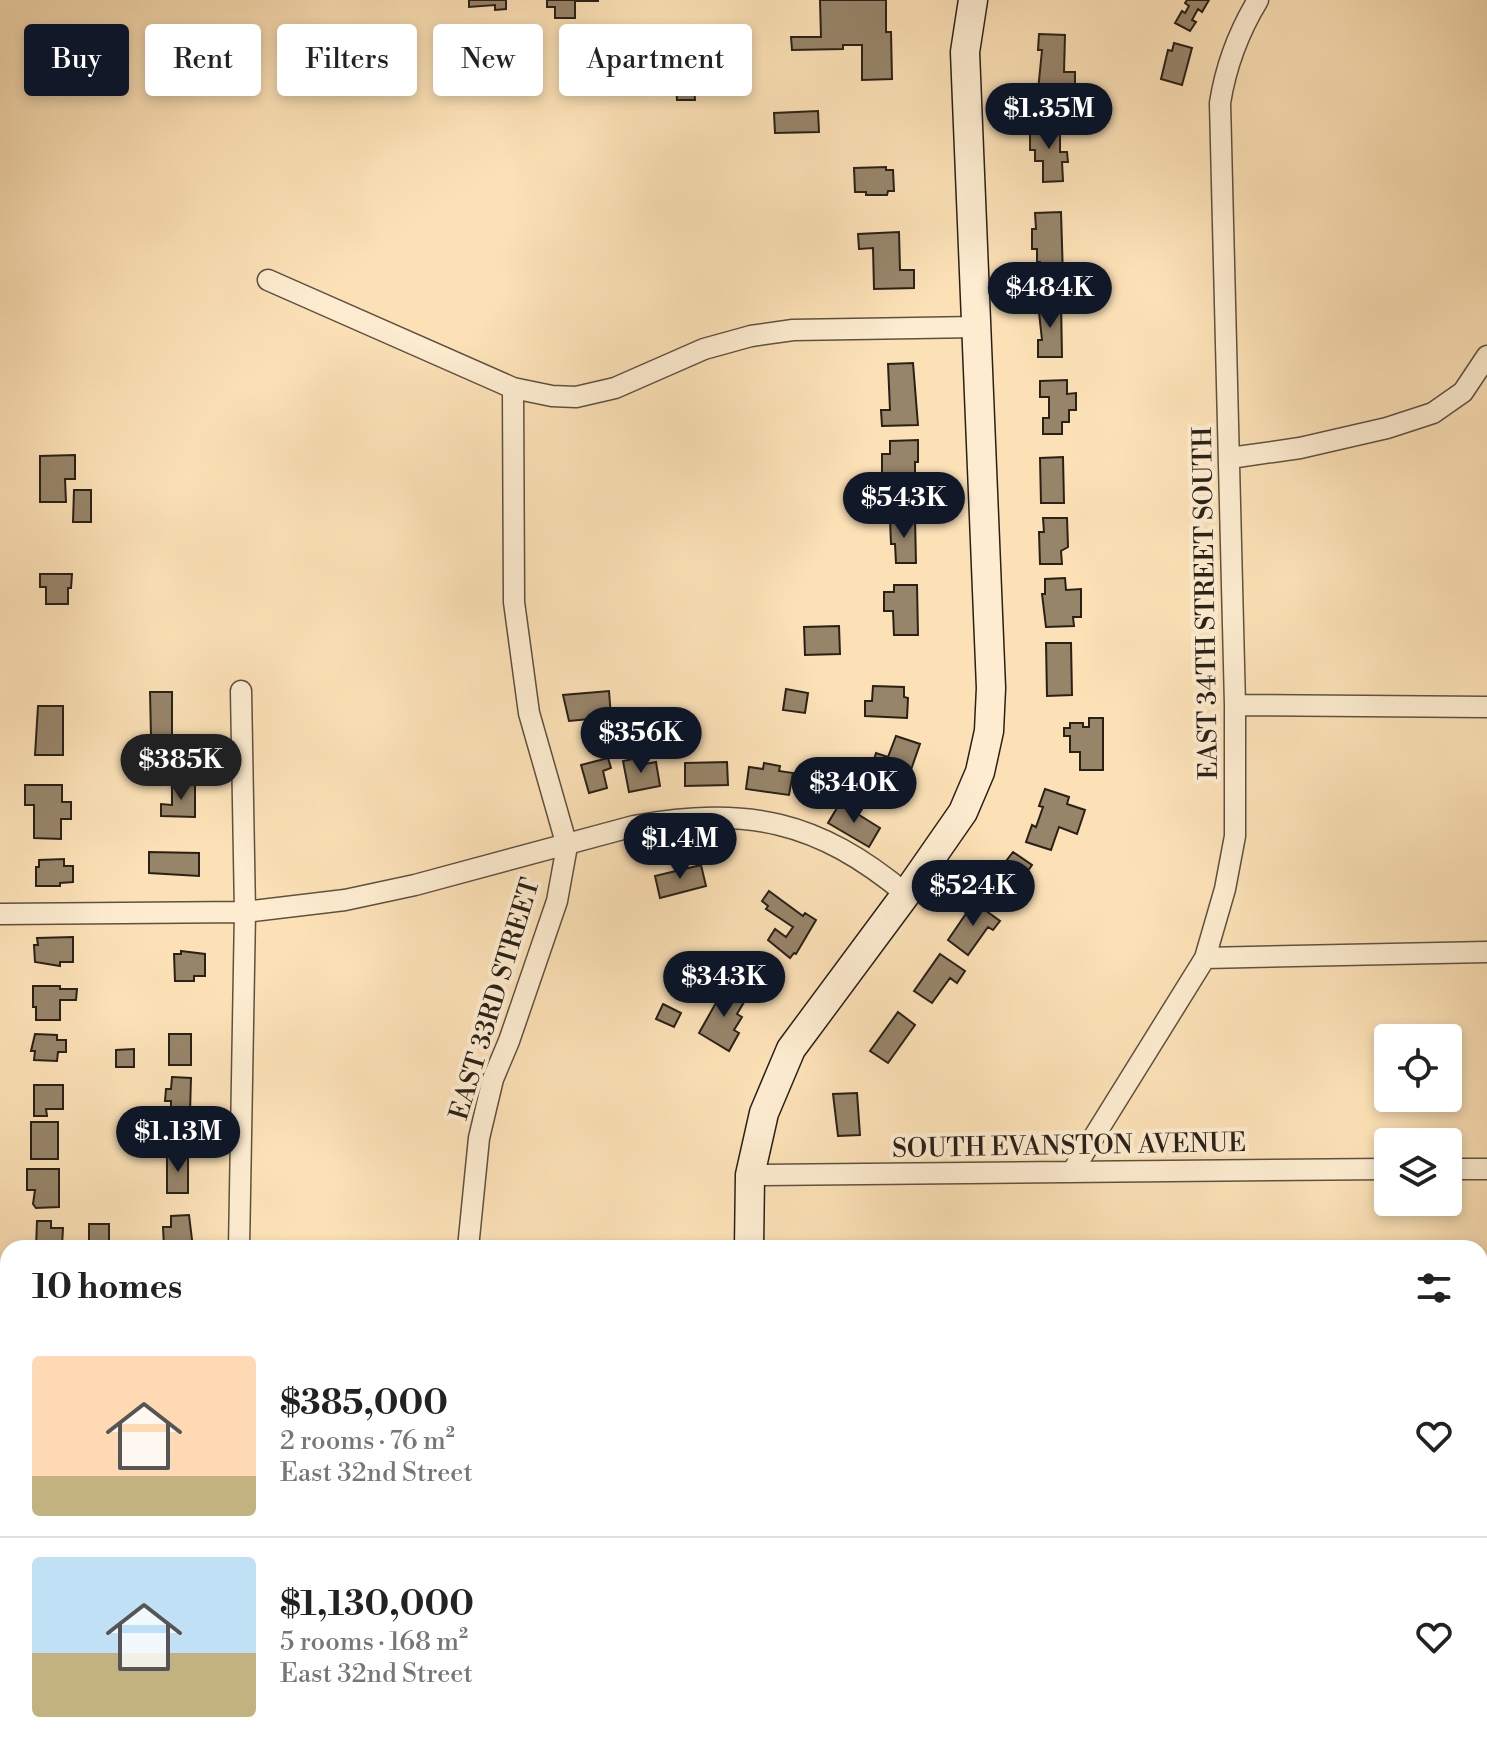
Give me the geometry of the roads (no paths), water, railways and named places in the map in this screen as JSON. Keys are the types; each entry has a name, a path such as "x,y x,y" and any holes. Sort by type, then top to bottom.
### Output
{"street":[{"path":"749,1240 750,1175 764,1113 791,1049 963,812 980,772 989,731 991,688 965,52 973,0"},
{"name":"EAST 34TH STREET SOUTH","path":"1072,1172 1205,958 1225,889 1235,836 1230,458 1220,103 1224,74 1233,46 1258,0"},
{"path":"268,280 513,388 552,396 576,397 615,388 704,349 751,336 779,332 976,327"},
{"path":"1230,458 1300,448 1387,428 1433,413 1463,392 1487,356"},
{"name":"EAST 33RD STREET","path":"469,1240 479,1138 493,1079 557,901 567,846 529,713 517,637 514,602 513,388"},
{"path":"239,1240 245,912 241,691"},
{"path":"1235,705 1487,707"},
{"path":"0,914 245,912 345,900 567,846 634,826 665,820 717,817 769,820 802,831 843,849 880,872 906,894"},
{"path":"1205,958 1487,952"},
{"name":"SOUTH EVANSTON AVENUE","path":"750,1175 1374,1169"},
{"path":"1462,1169 1487,1169"}]}
